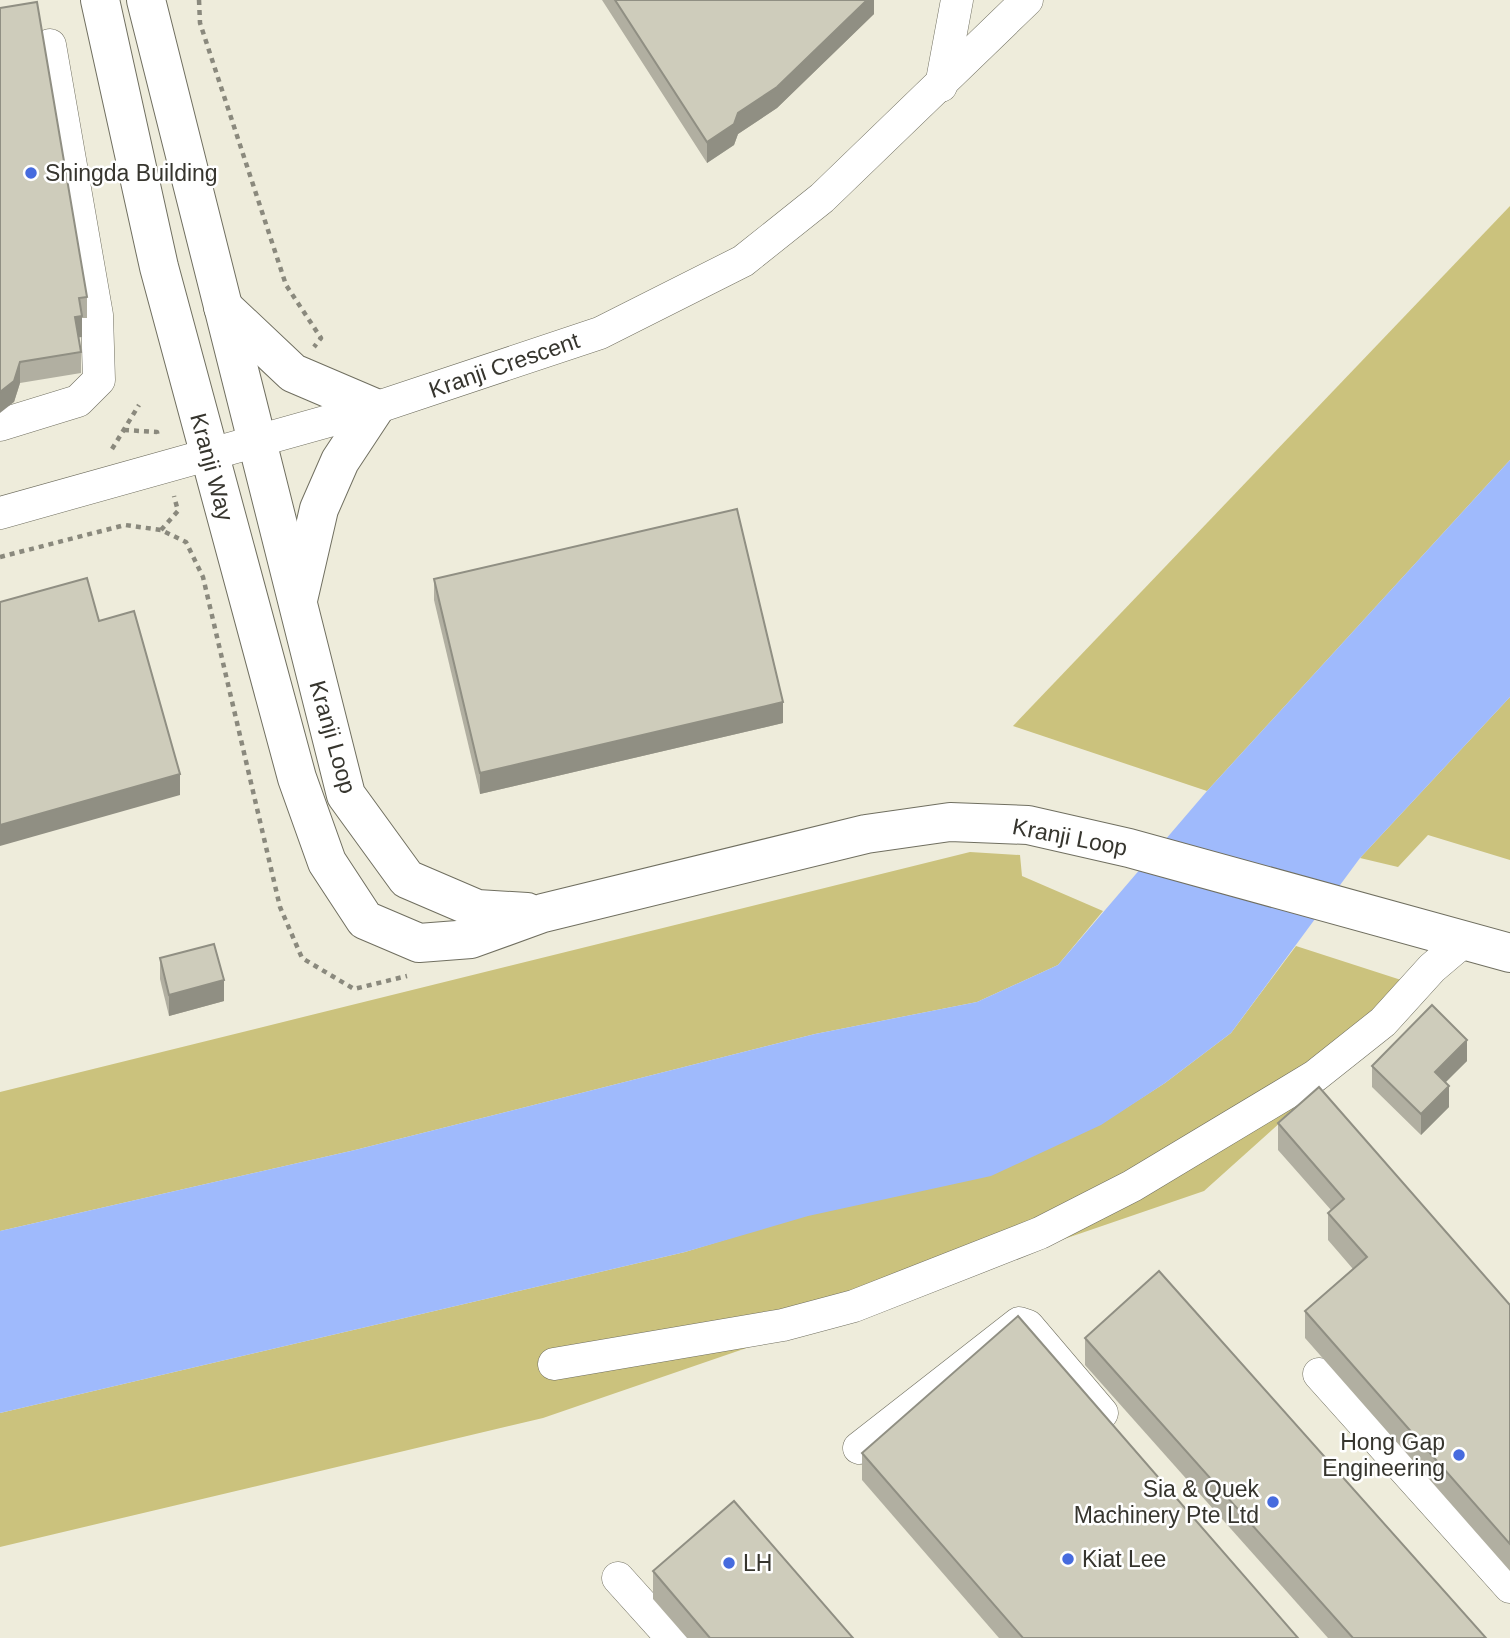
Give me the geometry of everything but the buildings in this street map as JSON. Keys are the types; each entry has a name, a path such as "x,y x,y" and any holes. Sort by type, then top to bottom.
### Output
{"main road":[{"name":"Kranji Way","path":"100,0 159,267 297,778 327,862 365,920"},
{"path":"146,0 255,442"},
{"path":"223,307 293,373 375,408 340,461 319,509 297,606"},
{"name":"Kranji Loop","path":"255,442 346,795 407,879 477,909 543,913"},
{"name":"Kranji Loop","path":"365,920 419,943 471,939 543,913 866,834 950,822 1028,825 1129,848 1510,953"}],"street":[{"path":"941,86 957,0"},
{"name":"Kranji Crescent","path":"0,513 375,408 600,332 743,261 822,198 941,86 1027,0"},
{"path":"0,425 78,401 100,380 97,315 50,45"},
{"path":"554,1364 783,1325 854,1306 1040,1233 1132,1186 1315,1076 1383,1022 1432,968 1465,940"},
{"path":"859,1448 1019,1323 1028,1326 1116,1430"},
{"path":"1319,1374 1510,1587"},
{"path":"618,1578 672,1638"}],"path":[{"path":"199,0 200,23 286,285 321,338 293,373"},
{"path":"0,557 125,525 161,530 187,542 203,577 280,907 302,958 354,989 408,976"}],"shaded area":[{"path":"1510,206 1510,460 1207,791 1013,726"},
{"path":"1510,697 1510,860 1428,835 1398,867 1360,858"},
{"path":"970,852 1020,855 1022,876 1103,911 1058,965 977,1002 815,1034 355,1150 0,1231 0,1092"},
{"path":"1296,946 1429,989 1204,1191 543,1418 0,1547 0,1413 685,1252 1101,1124 1165,1083 1231,1033"}],"water":[{"path":"1510,460 1510,697 1360,858 1231,1033 1165,1083 1101,1125 991,1176 808,1216 685,1252 0,1413 0,1231 355,1150 815,1034 977,1002 1058,965 1207,791"}],"place":[{"name":"Shingda Building","path":"31,173"},
{"name":"Hong Gap Engineering","path":"1459,1455"},
{"name":"Sia & Quek Machinery Pte Ltd","path":"1273,1502"},
{"name":"Kiat Lee","path":"1068,1559"},
{"name":"LH","path":"729,1563"}]}
